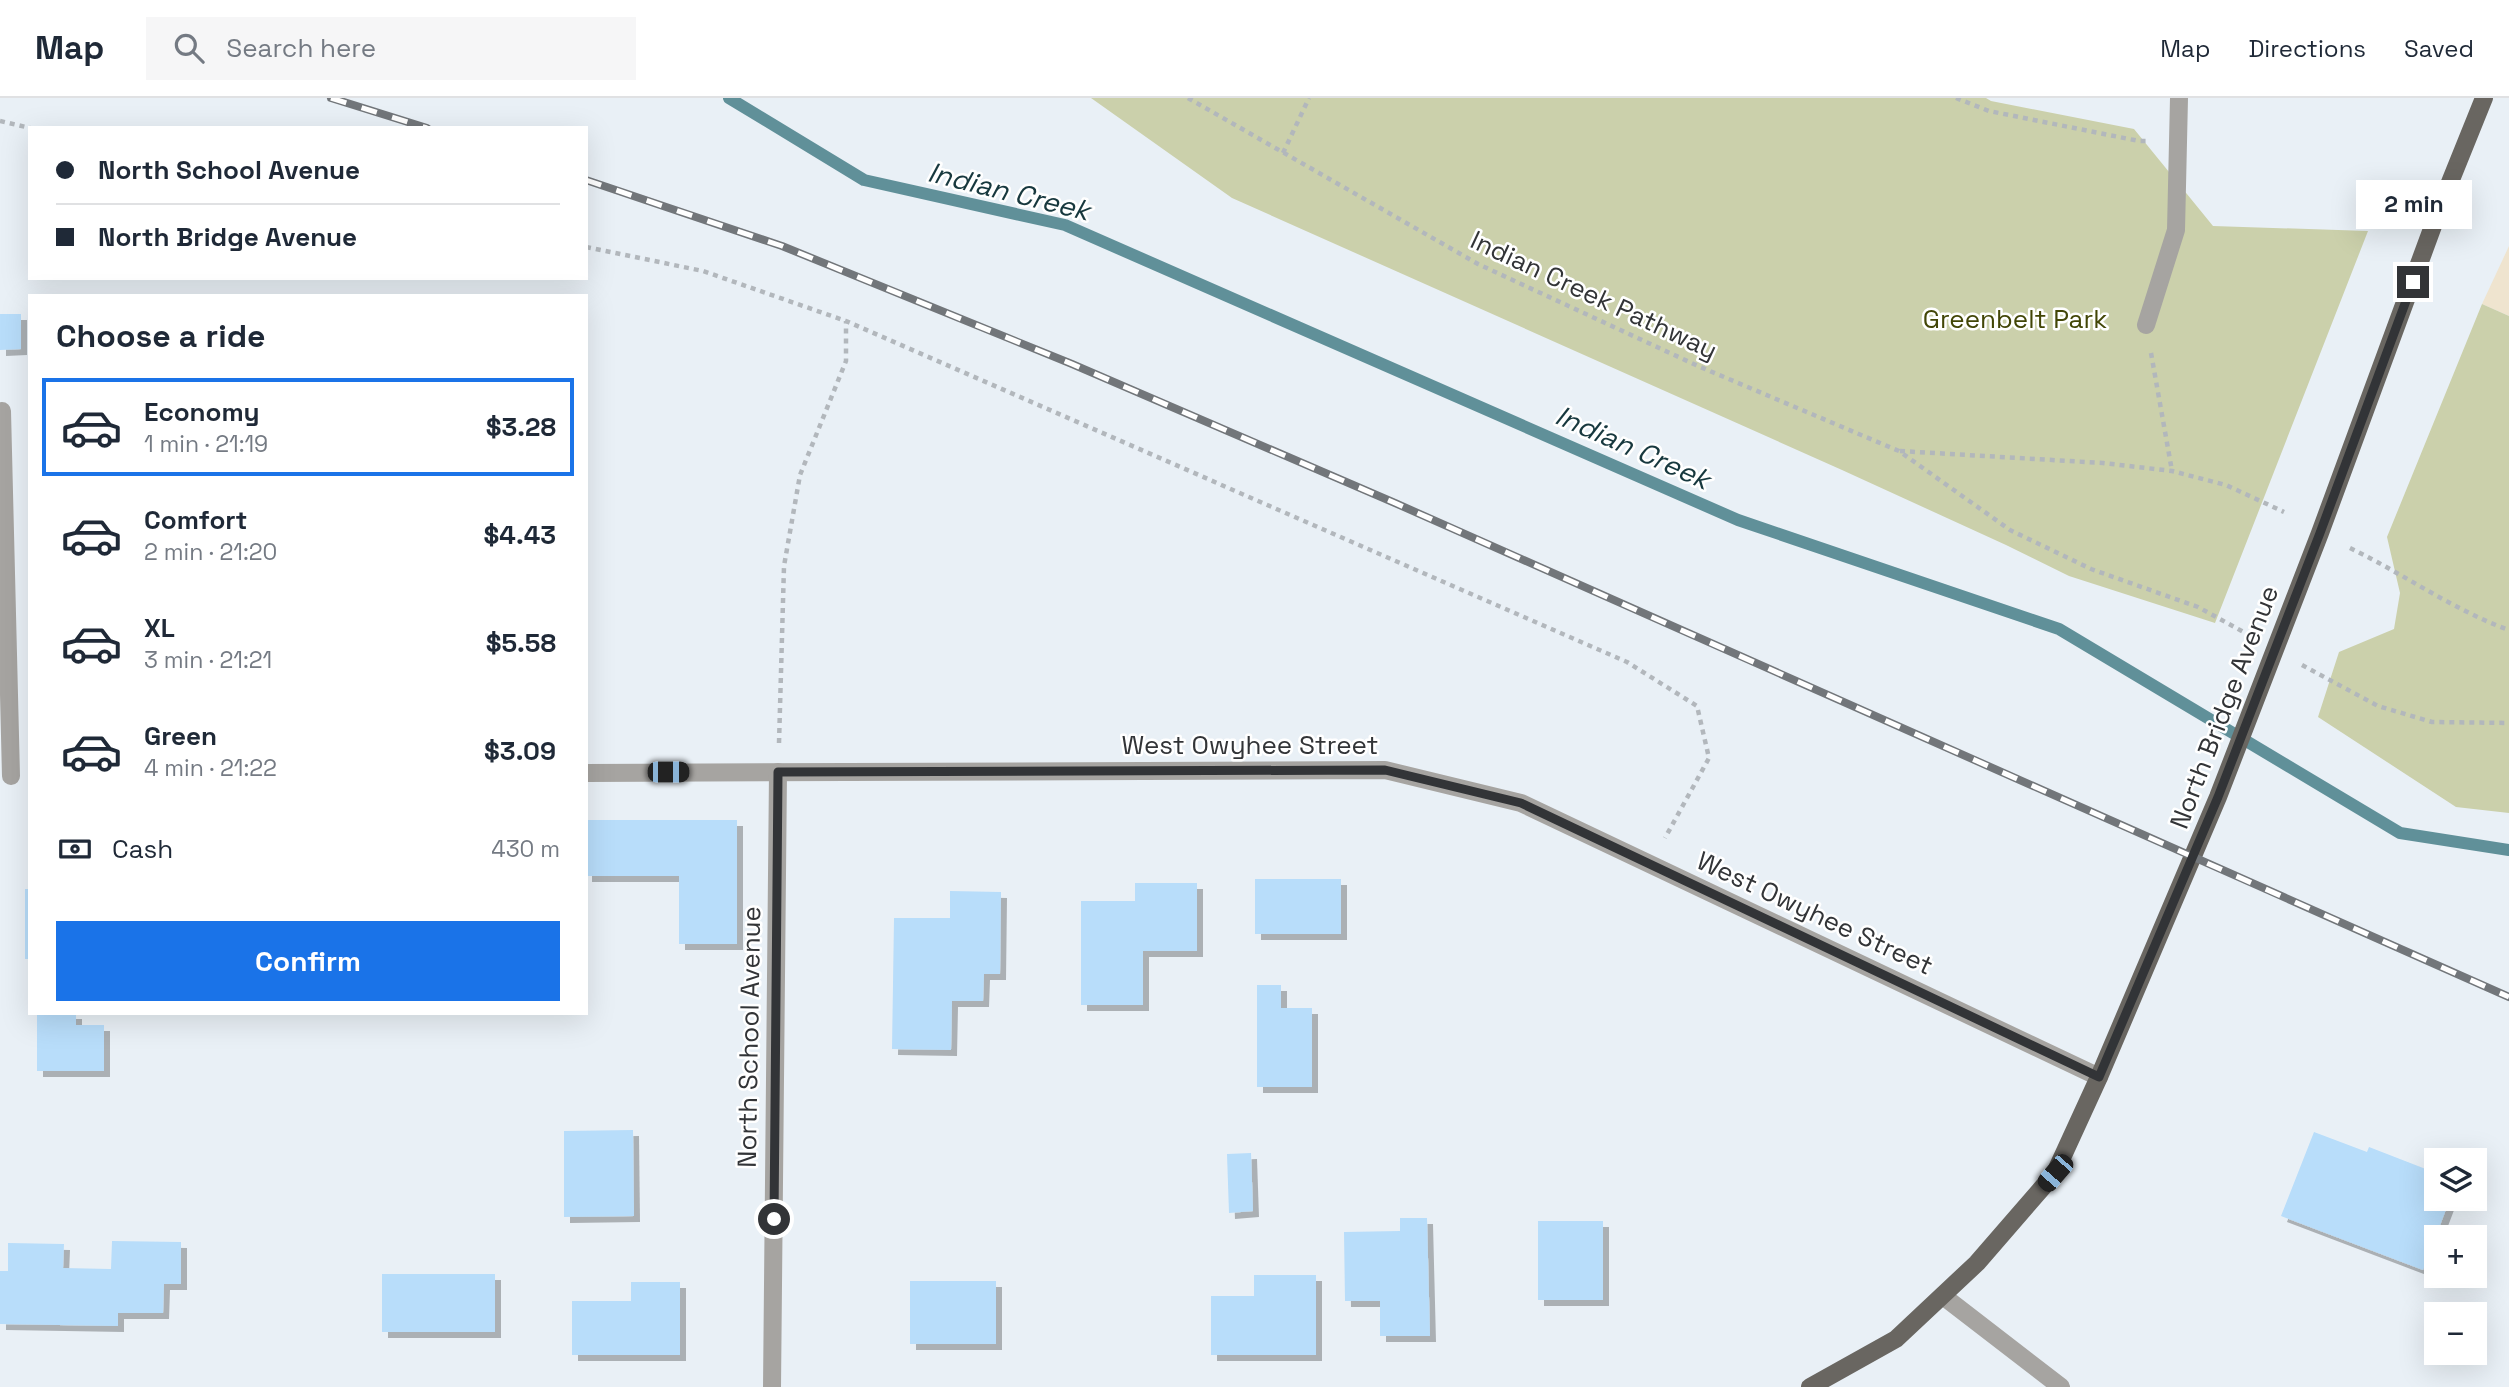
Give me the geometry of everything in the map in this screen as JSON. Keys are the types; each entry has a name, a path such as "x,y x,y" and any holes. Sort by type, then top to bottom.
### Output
{"main road":[{"name":"North Bridge Avenue","path":"1810,1387 1896,1339 1977,1263 2055,1173 2099,1077 2218,797 2484,98"}],"street":[{"path":"2146,325 2176,230 2179,98"},
{"path":"2,411 14,776"},
{"name":"West Owyhee Street","path":"588,773 1385,770 1521,803 2099,1077"},
{"name":"North School Avenue","path":"772,1387 778,772"},
{"path":"1943,1296 2061,1387"}],"path":[{"name":"Indian Creek Pathway","path":"1188,98 1478,264 1698,366 1899,451 2010,530 2091,569 2198,607 2258,640"},
{"path":"1283,153 1309,98"},
{"path":"1956,98 1989,111 2139,141 2178,140"},
{"path":"0,121 28,128"},
{"path":"588,247 703,271 846,321 1627,662 1697,706 1709,758 1650,864"},
{"path":"778,772 784,566 800,475 846,361 846,321"},
{"path":"2146,325 2172,471"},
{"name":"Indian Creek Pathway","path":"1899,451 2103,463 2172,471 2226,485 2284,512"},
{"path":"2350,548 2488,623 2509,630"},
{"path":"2294,660 2378,706 2432,722 2509,723"}],"shaded area":[{"path":"2509,246 2509,316 2482,304"}],"green space":[{"name":"Greenbelt Park","path":"1091,98 1986,98 2134,129 2213,226 2368,231 2215,623 2069,576 1842,470 1232,198"},
{"path":"2482,304 2509,316 2509,813 2456,807 2318,717 2339,652 2394,629 2400,593 2387,537"}],"building":[{"path":"0,314 21,314 21,349 0,350"},
{"path":"588,820 737,820 737,944 679,944 679,876 588,876"},
{"path":"1255,879 1341,879 1341,934 1255,934"},
{"path":"1135,883 1197,883 1197,951 1143,951 1143,1005 1081,1005 1081,901 1135,901"},
{"path":"25,889 28,889 28,959 25,959"},
{"path":"950,891 1001,892 1000,974 984,974 983,1001 952,1001 951,1050 892,1049 894,918 950,918"},
{"path":"1257,985 1281,985 1281,1008 1312,1008 1312,1087 1257,1087"},
{"path":"37,1015 76,1015 76,1025 104,1025 104,1071 37,1071"},
{"path":"633,1130 634,1216 564,1217 564,1131"},
{"path":"2314,1132 2367,1152 2369,1147 2424,1168 2424,1211 2445,1211 2440,1225 2424,1225 2423,1270 2281,1216"},
{"path":"1251,1153 1253,1211 1229,1213 1227,1154"},
{"path":"1400,1218 1427,1218 1430,1336 1380,1336 1380,1301 1345,1301 1344,1232 1400,1231"},
{"path":"1538,1221 1603,1221 1603,1300 1538,1300"},
{"path":"112,1241 181,1242 181,1284 164,1284 163,1313 118,1313 118,1326 0,1324 0,1271 8,1271 8,1243 64,1244 63,1268 111,1269"},
{"path":"382,1274 495,1274 495,1332 382,1332"},
{"path":"1254,1275 1316,1275 1316,1355 1211,1355 1211,1296 1254,1296"},
{"path":"910,1281 996,1281 996,1344 910,1344"},
{"path":"631,1282 680,1282 680,1355 572,1355 572,1301 631,1301"}],"waterway":[{"name":"Indian Creek","path":"729,98 864,180 1065,225 1738,520 2059,629 2400,833 2509,850"}],"railway":[{"path":"331,98 421,126"},
{"path":"588,181 782,246 1072,364 1395,503 2509,997"}],"route":[{"path":"774,1219 778,772 1385,770 1521,803 2099,1077 2218,797 2413,282"}]}
